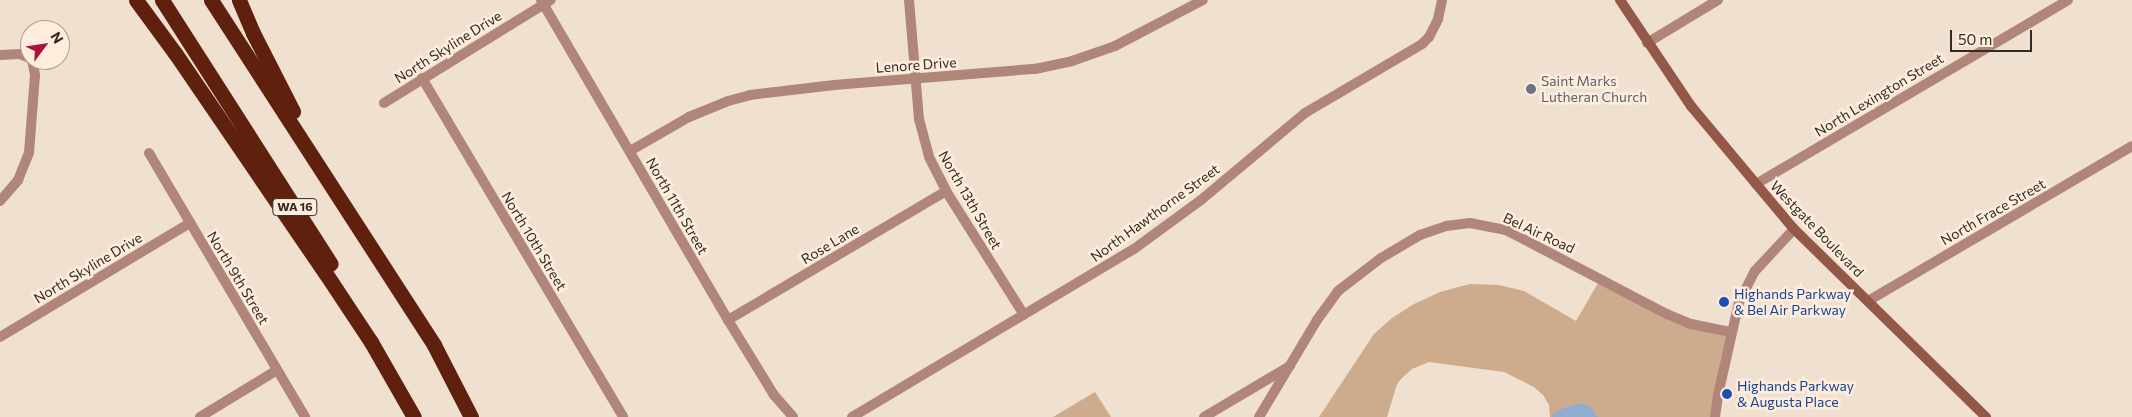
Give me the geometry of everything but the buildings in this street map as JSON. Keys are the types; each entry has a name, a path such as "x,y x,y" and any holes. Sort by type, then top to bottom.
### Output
{"highway":[{"path":"136,0 326,274 370,342 414,417"},
{"name":"WA 16","path":"162,0 372,329 422,417"},
{"name":"WA 16","path":"211,0 434,345 471,417"},
{"path":"239,0 253,33 334,190"}],"street":[{"name":"North 13th Street","path":"909,0 919,119 923,141 946,191 1024,315"},
{"name":"Lenore Drive","path":"630,151 689,117 728,101 750,95 825,86 1035,69 1072,61 1115,46 1203,0"},
{"name":"North Hawthorne Street","path":"852,417 1141,244 1201,200 1305,113 1422,44 1438,19 1442,0"},
{"name":"Westgate Boulevard","path":"1620,0 1691,106 1794,229 1986,417"},
{"path":"1647,43 1718,0"},
{"name":"North Lexington Street","path":"1756,184 2068,0"},
{"name":"North Skyline Drive","path":"384,102 545,2"},
{"name":"North 11th Street","path":"545,2 728,320 774,395 793,417"},
{"path":"0,54 20,54"},
{"path":"0,201 18,180 29,153 35,75 34,70"},
{"name":"North 10th Street","path":"422,78 623,417"},
{"name":"North Frace Street","path":"1868,301 2132,146"},
{"name":"North 9th Street","path":"150,153 305,417"},
{"name":"Rose Lane","path":"728,320 946,191"},
{"name":"North Skyline Drive","path":"0,337 190,223"},
{"name":"Bel Air Road","path":"1259,417 1329,302 1347,282 1381,258 1420,236 1446,226 1470,223 1506,230 1667,314 1691,324 1731,332"},
{"path":"1715,417 1731,332 1740,302 1755,270 1794,229"},
{"name":"Bel Air Road","path":"1204,417 1291,365"},
{"path":"200,417 277,370"}],"shaded area":[{"path":"1601,278 1667,314 1731,332 1715,417 1550,417 1549,405 1543,395 1534,387 1504,372 1429,362 1412,369 1397,384 1387,417 1319,417 1374,334 1392,318 1414,304 1440,292 1470,284 1499,285 1524,291 1576,321"},
{"path":"1095,392 1111,417 1053,417"}],"water":[{"path":"1581,403 1591,407 1598,417 1552,417 1554,413 1564,408"}],"place":[{"name":"Saint Marks Lutheran Church","path":"1531,89"},
{"name":"Highands Parkway & Bel Air Parkway","path":"1724,302"},
{"name":"Highands Parkway & Augusta Place","path":"1727,394"}]}
